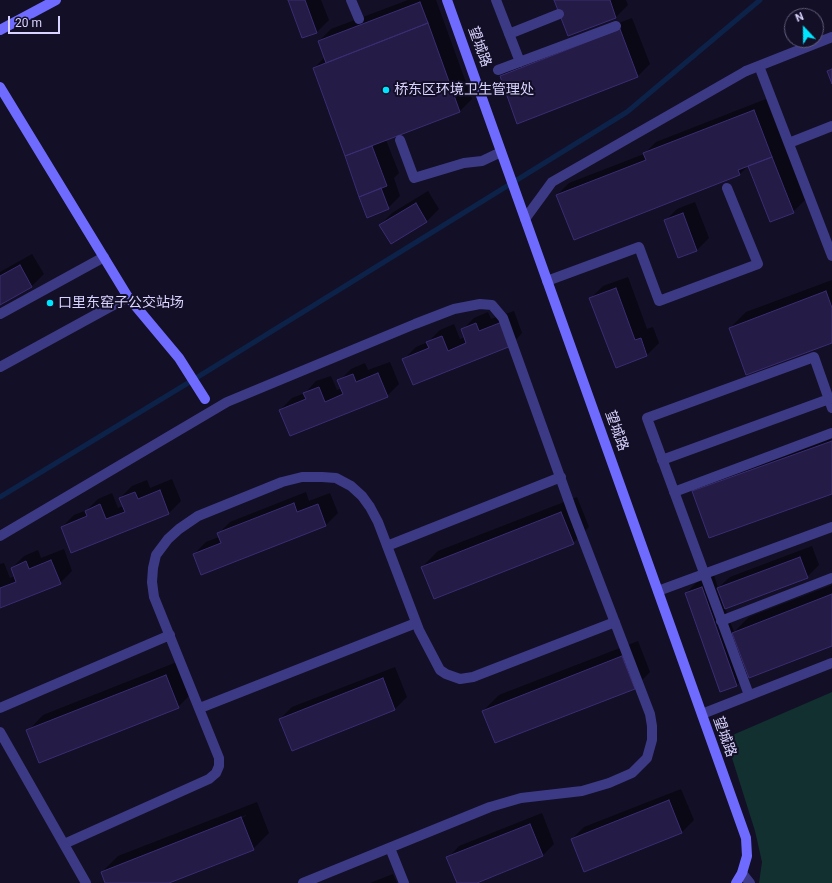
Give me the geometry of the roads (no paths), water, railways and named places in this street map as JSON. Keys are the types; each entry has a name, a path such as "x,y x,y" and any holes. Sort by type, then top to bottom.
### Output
{"main road":[{"path":"0,30 56,0"},
{"name":"望城路","path":"447,0 746,838 747,856 742,873 736,883"},
{"path":"0,87 128,297 179,358 205,399"}],"street":[{"path":"352,0 359,19"},
{"path":"496,0 520,62"},
{"path":"510,34 559,14"},
{"path":"498,70 616,26"},
{"path":"526,219 552,182 746,71 832,37"},
{"path":"759,66 832,256"},
{"path":"789,143 832,126"},
{"path":"400,140 414,178 464,163 482,161 502,154"},
{"path":"547,281 639,247 659,301 758,264 727,188"},
{"path":"0,314 104,257"},
{"path":"0,367 128,297"},
{"path":"0,536 227,402 454,309 480,304 492,305 503,318 650,714 652,740 647,758 632,773 582,792 521,798 490,807 303,883"},
{"path":"662,460 830,404 814,357 647,418 662,460 749,695"},
{"path":"205,399 212,410"},
{"path":"674,492 832,433"},
{"path":"64,844 209,779 216,773 219,766 219,758 154,597 152,582 153,568 156,555 168,539 179,529 198,516 282,482 302,477 322,476 336,478 351,486 362,496 378,522 416,623 430,653 440,670 446,674 460,679 473,677 615,622"},
{"path":"387,546 561,477"},
{"path":"658,591 832,527"},
{"path":"722,621 832,578"},
{"path":"200,708 416,623"},
{"path":"0,708 170,635"},
{"path":"702,714 832,663"},
{"path":"0,732 86,883"},
{"path":"390,848 404,883"},
{"path":"742,873 750,883"}],"waterway":[{"path":"0,497 188,383 627,112 760,0"}],"place":[{"name":"桥东区环境卫生管理处","path":"386,90"},
{"name":"口里东窑子公交站场","path":"50,303"}]}
